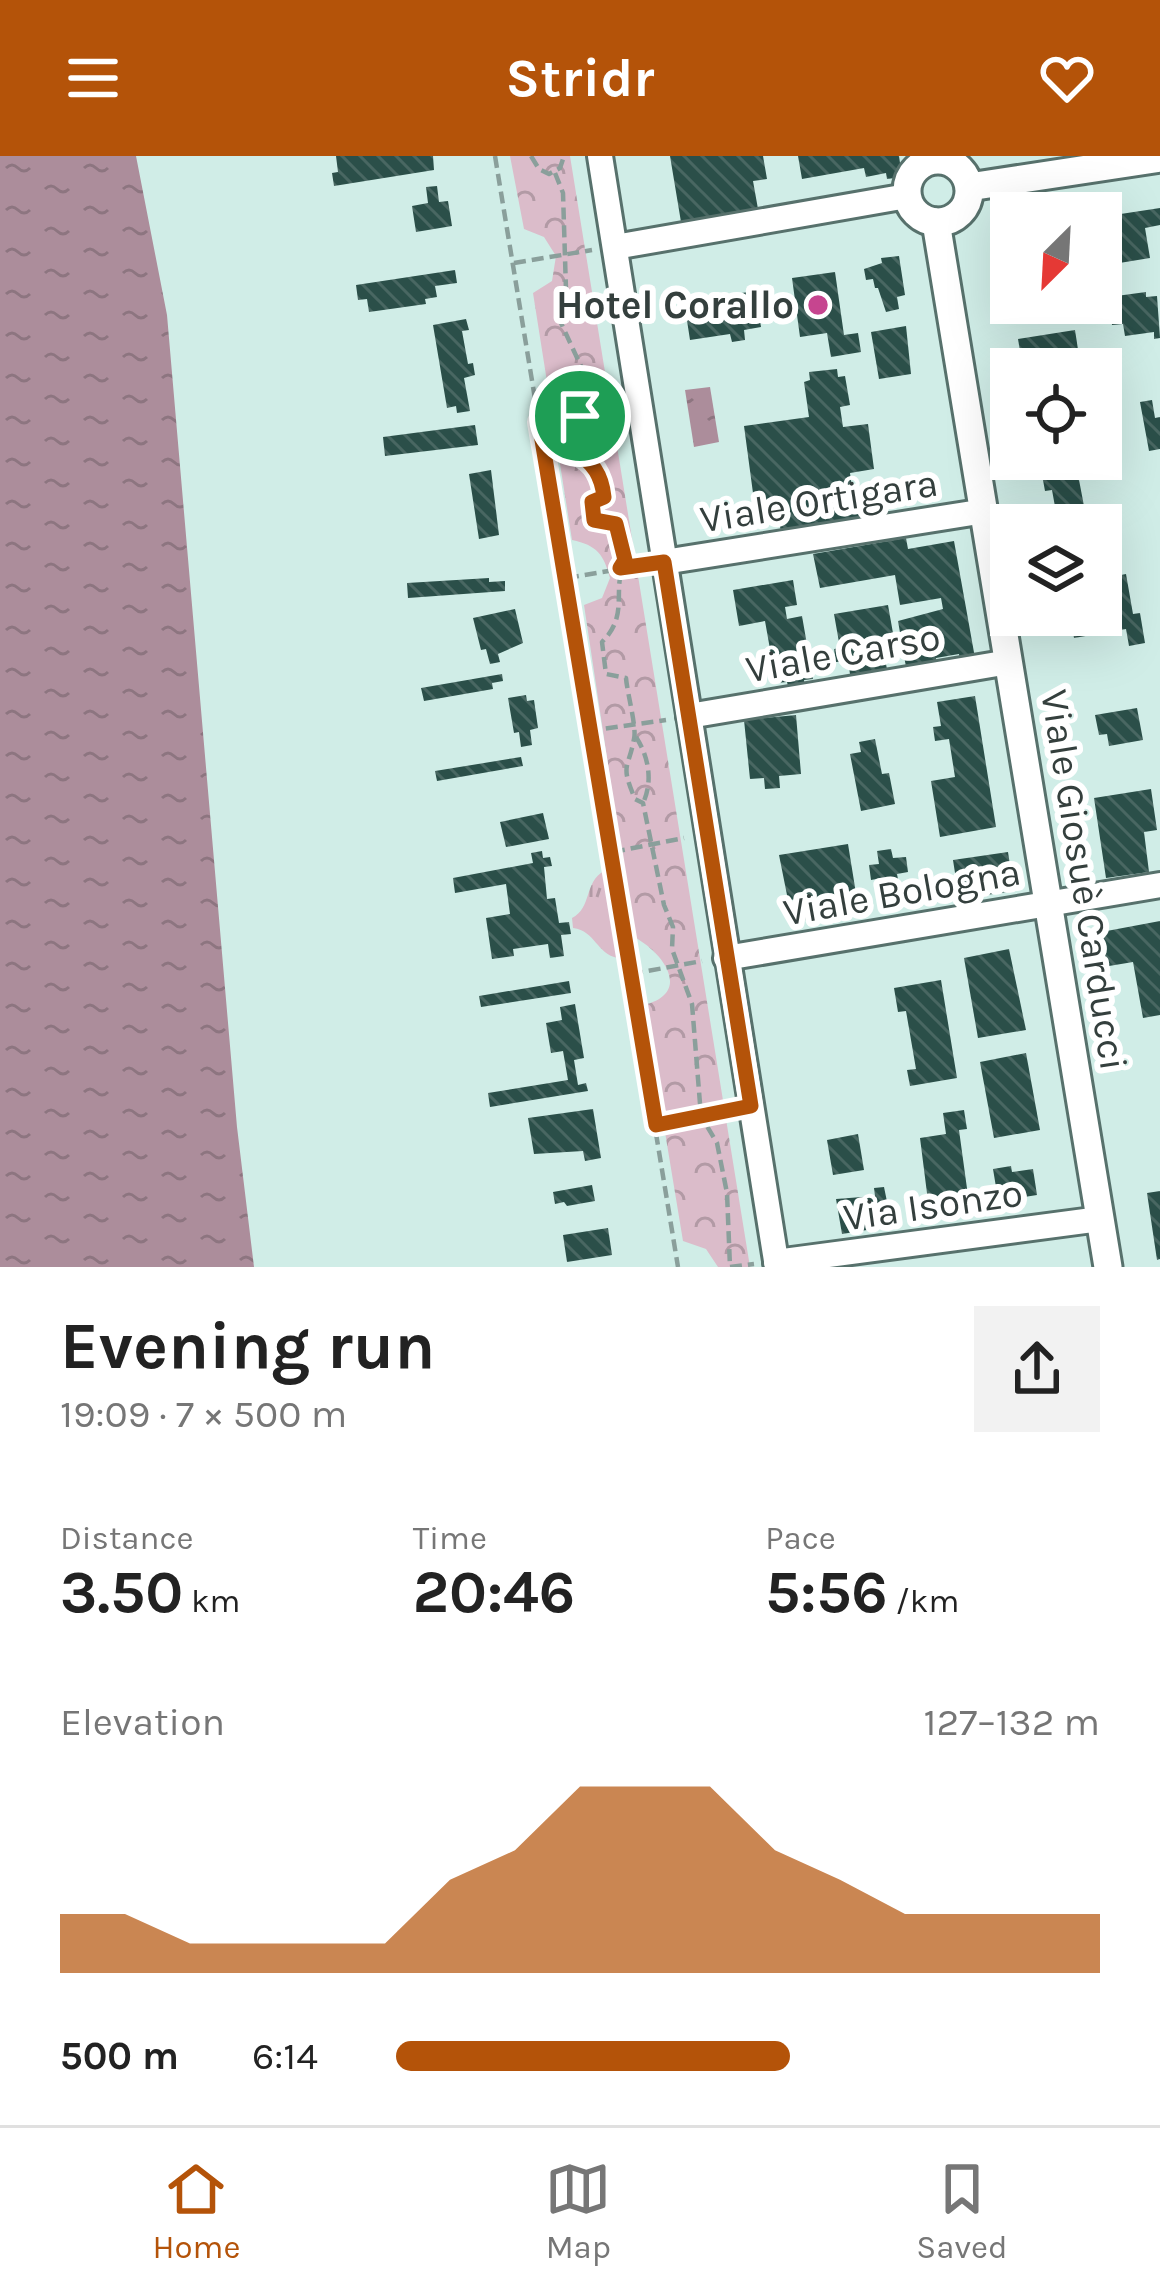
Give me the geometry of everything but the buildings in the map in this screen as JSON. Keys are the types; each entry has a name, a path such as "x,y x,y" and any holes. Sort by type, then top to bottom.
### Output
{"street":[{"path":"600,156 777,1264"},
{"path":"969,187 1160,158"},
{"path":"921,160 951,163 969,187 961,212 935,222 917,214 907,196 909,177 921,160"},
{"path":"615,247 907,196"},
{"name":"Viale Giosuè Carducci","path":"935,222 1108,1267"},
{"name":"Viale Ortigara","path":"664,562 985,511"},
{"name":"Viale Carso","path":"689,716 1009,662"},
{"name":"Viale Bologna","path":"726,958 1160,885"},
{"name":"Via Isonzo","path":"777,1264 1100,1219"}],"path":[{"path":"495,156 679,1267"},
{"path":"531,156 544,173 555,173"},
{"path":"564,156 555,173 563,193 566,290 561,323 585,375 580,426 571,434 576,454 586,458 602,478 604,497 592,502 594,520 616,524 625,560 620,568 618,620 602,642 606,674 626,678 632,725 646,759 650,786 643,803 664,905 674,928 672,949 692,1004 701,1116 717,1143 727,1193 730,1267"},
{"path":"514,263 615,247"},
{"path":"539,422 637,406"},
{"path":"567,578 664,562"},
{"path":"588,731 689,716"},
{"path":"636,737 627,752 625,771 634,799 643,803"},
{"path":"613,852 708,833"},
{"path":"631,974 726,958"},
{"path":"656,1125 751,1106"}],"green space":[{"path":"510,156 570,156 750,1267 718,1267 706,1249 683,1241 644,1005 659,999 670,982 655,952 634,937 584,605 602,598 610,578 598,552 572,540 533,293 552,281 556,256 544,237 524,229"},
{"path":"604,871 618,958 587,933 573,928 572,918"}],"water":[{"path":"0,156 136,156 167,315 237,1127 254,1267 0,1267"},
{"path":"710,387 719,442 694,447 685,390"}],"place":[{"name":"Hotel Corallo","path":"818,305"}],"route":[{"path":"580,416 580,426 571,434 576,454 586,458 602,478 604,497 592,502 594,520 616,524 625,560 620,568 664,562 751,1106 656,1125 539,422 580,416"}]}
